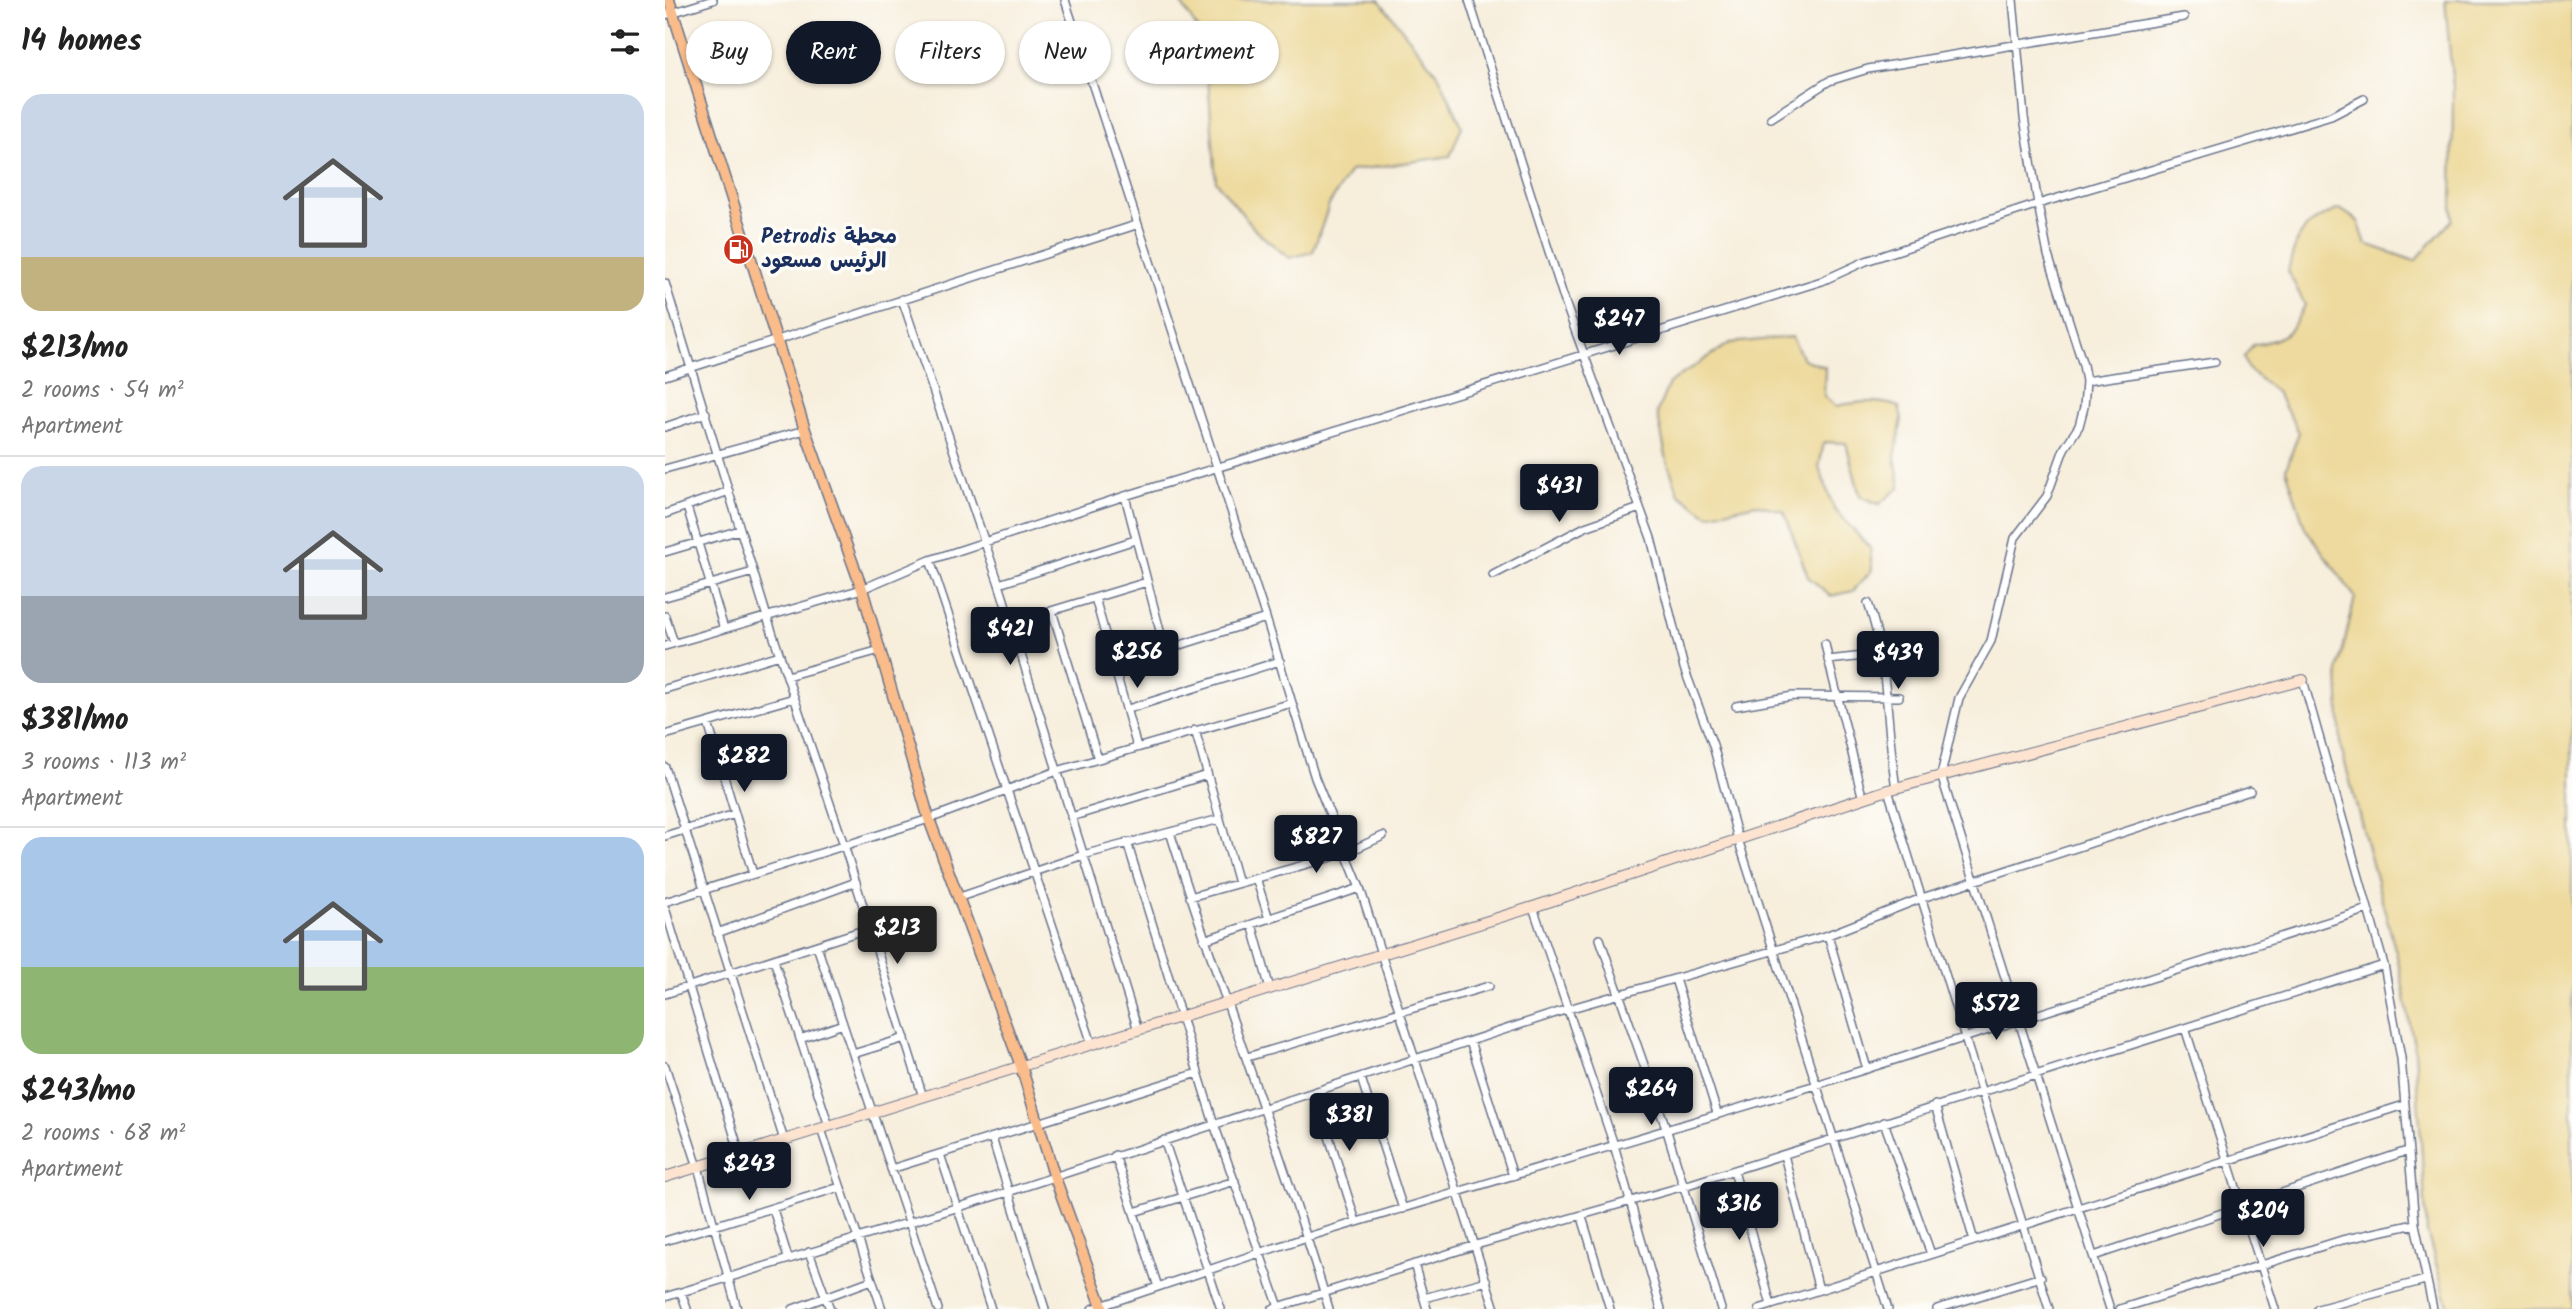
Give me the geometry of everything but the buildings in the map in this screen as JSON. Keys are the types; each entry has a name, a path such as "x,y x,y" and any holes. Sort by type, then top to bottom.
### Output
{"main road":[{"path":"669,0 669,14 805,430 862,589 929,819 1021,1066 1053,1175 1099,1308"}],"street":[{"path":"669,14 713,0"},
{"path":"1065,0 1280,661 1315,778 1360,888 1383,954 1495,1309"},
{"path":"1469,0 1566,305 1640,508 1684,668 1713,745 1738,839 1888,1309"},
{"path":"2013,0 2016,46 2038,204 2048,255 2086,382 2084,407 2079,426 2064,449 2054,483 2015,537 1991,641 1959,698 1941,775 2110,1309"},
{"path":"1770,118 1829,81 1868,69 2184,18"},
{"path":"665,646 862,589 929,560 1125,496 1217,470 1584,353 1822,281 1866,261 2038,204 2331,116 2364,99"},
{"path":"665,376 1136,225"},
{"path":"665,283 767,617 844,845 923,1097"},
{"path":"902,299 999,584 1137,1030"},
{"path":"2086,382 2215,362"},
{"path":"665,427 706,414"},
{"path":"665,469 718,452 805,430"},
{"path":"665,514 729,491"},
{"path":"1125,496 1165,650"},
{"path":"687,507 724,629"},
{"path":"1493,575 1585,527 1640,508"},
{"path":"665,552 740,530"},
{"path":"999,584 1135,540"},
{"path":"929,560 1092,1044"},
{"path":"665,597 753,572"},
{"path":"1011,623 1147,582"},
{"path":"1095,598 1137,747"},
{"path":"1868,603 1882,654 1892,789 1922,898 2049,1309"},
{"path":"1052,611 1098,759"},
{"path":"665,616 674,643"},
{"path":"1114,666 1266,618"},
{"path":"1825,644 1835,695 1863,798"},
{"path":"787,676 880,650"},
{"path":"1828,660 1882,654"},
{"path":"665,689 780,655"},
{"path":"1128,709 1280,661"},
{"path":"665,1177 1533,907 1892,789 2302,680 2384,965 2401,1058 2415,1224 2433,1309"},
{"path":"1736,706 1793,696 1835,695 1855,699 1899,697"},
{"path":"665,735 794,698"},
{"path":"665,902 929,819 1057,771 1292,703"},
{"path":"708,723 753,874"},
{"path":"1195,730 1238,883"},
{"path":"665,767 784,1140"},
{"path":"1071,817 1207,775"},
{"path":"665,1297 1008,1192 1053,1175 1361,1078 1568,1009 1828,935 1922,898 2250,791"},
{"path":"665,836 735,814"},
{"path":"960,897 1083,855 1220,819"},
{"path":"1170,832 1204,940 1266,1108 1329,1309"},
{"path":"1190,897 1346,852 1383,836"},
{"path":"1127,842 1214,1124 1260,1252 1275,1308 1476,1245 1734,1171 1982,1090 2384,965"},
{"path":"1256,878 1269,919"},
{"path":"717,933 856,882"},
{"path":"1204,940 1360,888"},
{"path":"1533,907 1614,1144 1661,1309"},
{"path":"665,908 740,1154"},
{"path":"1099,1308 1307,1237 1816,1085 2368,909"},
{"path":"1252,924 1270,989"},
{"path":"665,994 870,928"},
{"path":"1828,935 1867,1069"},
{"path":"1600,939 1666,1128 1721,1309"},
{"path":"817,946 938,1309"},
{"path":"774,960 800,1039 840,1187 882,1309"},
{"path":"1675,979 1717,1113"},
{"path":"1247,1057 1489,986"},
{"path":"800,1039 843,1024"},
{"path":"2185,1028 2275,1309"},
{"path":"853,1054 905,1038"},
{"path":"1470,1041 1513,1176"},
{"path":"665,1066 698,1167 737,1309"},
{"path":"891,1169 1198,1073"},
{"path":"1361,1078 1403,1209"},
{"path":"1315,1092 1356,1222"},
{"path":"1935,1105 1974,1241"},
{"path":"1759,1309 2404,1105"},
{"path":"1884,1122 1931,1254"},
{"path":"992,1138 1045,1309"},
{"path":"1164,1140 1221,1309"},
{"path":"2094,1256 2407,1151"},
{"path":"940,1154 991,1309"},
{"path":"1115,1155 1158,1287"},
{"path":"1784,1155 1819,1290"},
{"path":"1734,1171 1771,1305"},
{"path":"1134,1212 1234,1181"},
{"path":"665,1241 840,1187"},
{"path":"773,1209 788,1258"},
{"path":"1581,1217 1610,1309"},
{"path":"2120,1309 2261,1264 2415,1224"},
{"path":"809,1252 830,1309"},
{"path":"1414,1264 1427,1309"},
{"path":"1937,1309 2041,1277"},
{"path":"793,1309 872,1280"},
{"path":"2318,1309 2425,1280"},
{"path":"1424,1298 1487,1281"},
{"path":"681,1292 687,1309"}],"sand":[{"path":"1179,0 1379,0 1439,76 1462,126 1450,156 1350,171 1329,205 1313,252 1289,258 1256,231 1216,181 1208,84 1279,84 1279,21 1192,21"},
{"path":"2445,0 2572,0 2572,1309 2449,1309 2427,1232 2415,1051 2398,960 2341,748 2338,671 2355,597 2305,528 2286,469 2299,432 2276,392 2248,369 2244,357 2253,345 2286,334 2300,315 2305,305 2288,271 2303,231 2318,219 2340,209 2358,221 2366,244 2415,261 2452,220 2453,88"},
{"path":"1792,337 1803,359 1825,367 1824,396 1836,406 1860,402 1883,403 1899,407 1902,419 1895,457 1900,487 1879,504 1860,496 1846,443 1824,442 1819,467 1834,509 1870,548 1872,570 1853,591 1830,596 1808,577 1784,511 1755,504 1708,515 1679,494 1667,461 1657,412 1669,383 1730,343"}],"place":[{"name":"Petrodis محطة الرئيس مسعود","path":"738,249"}]}
